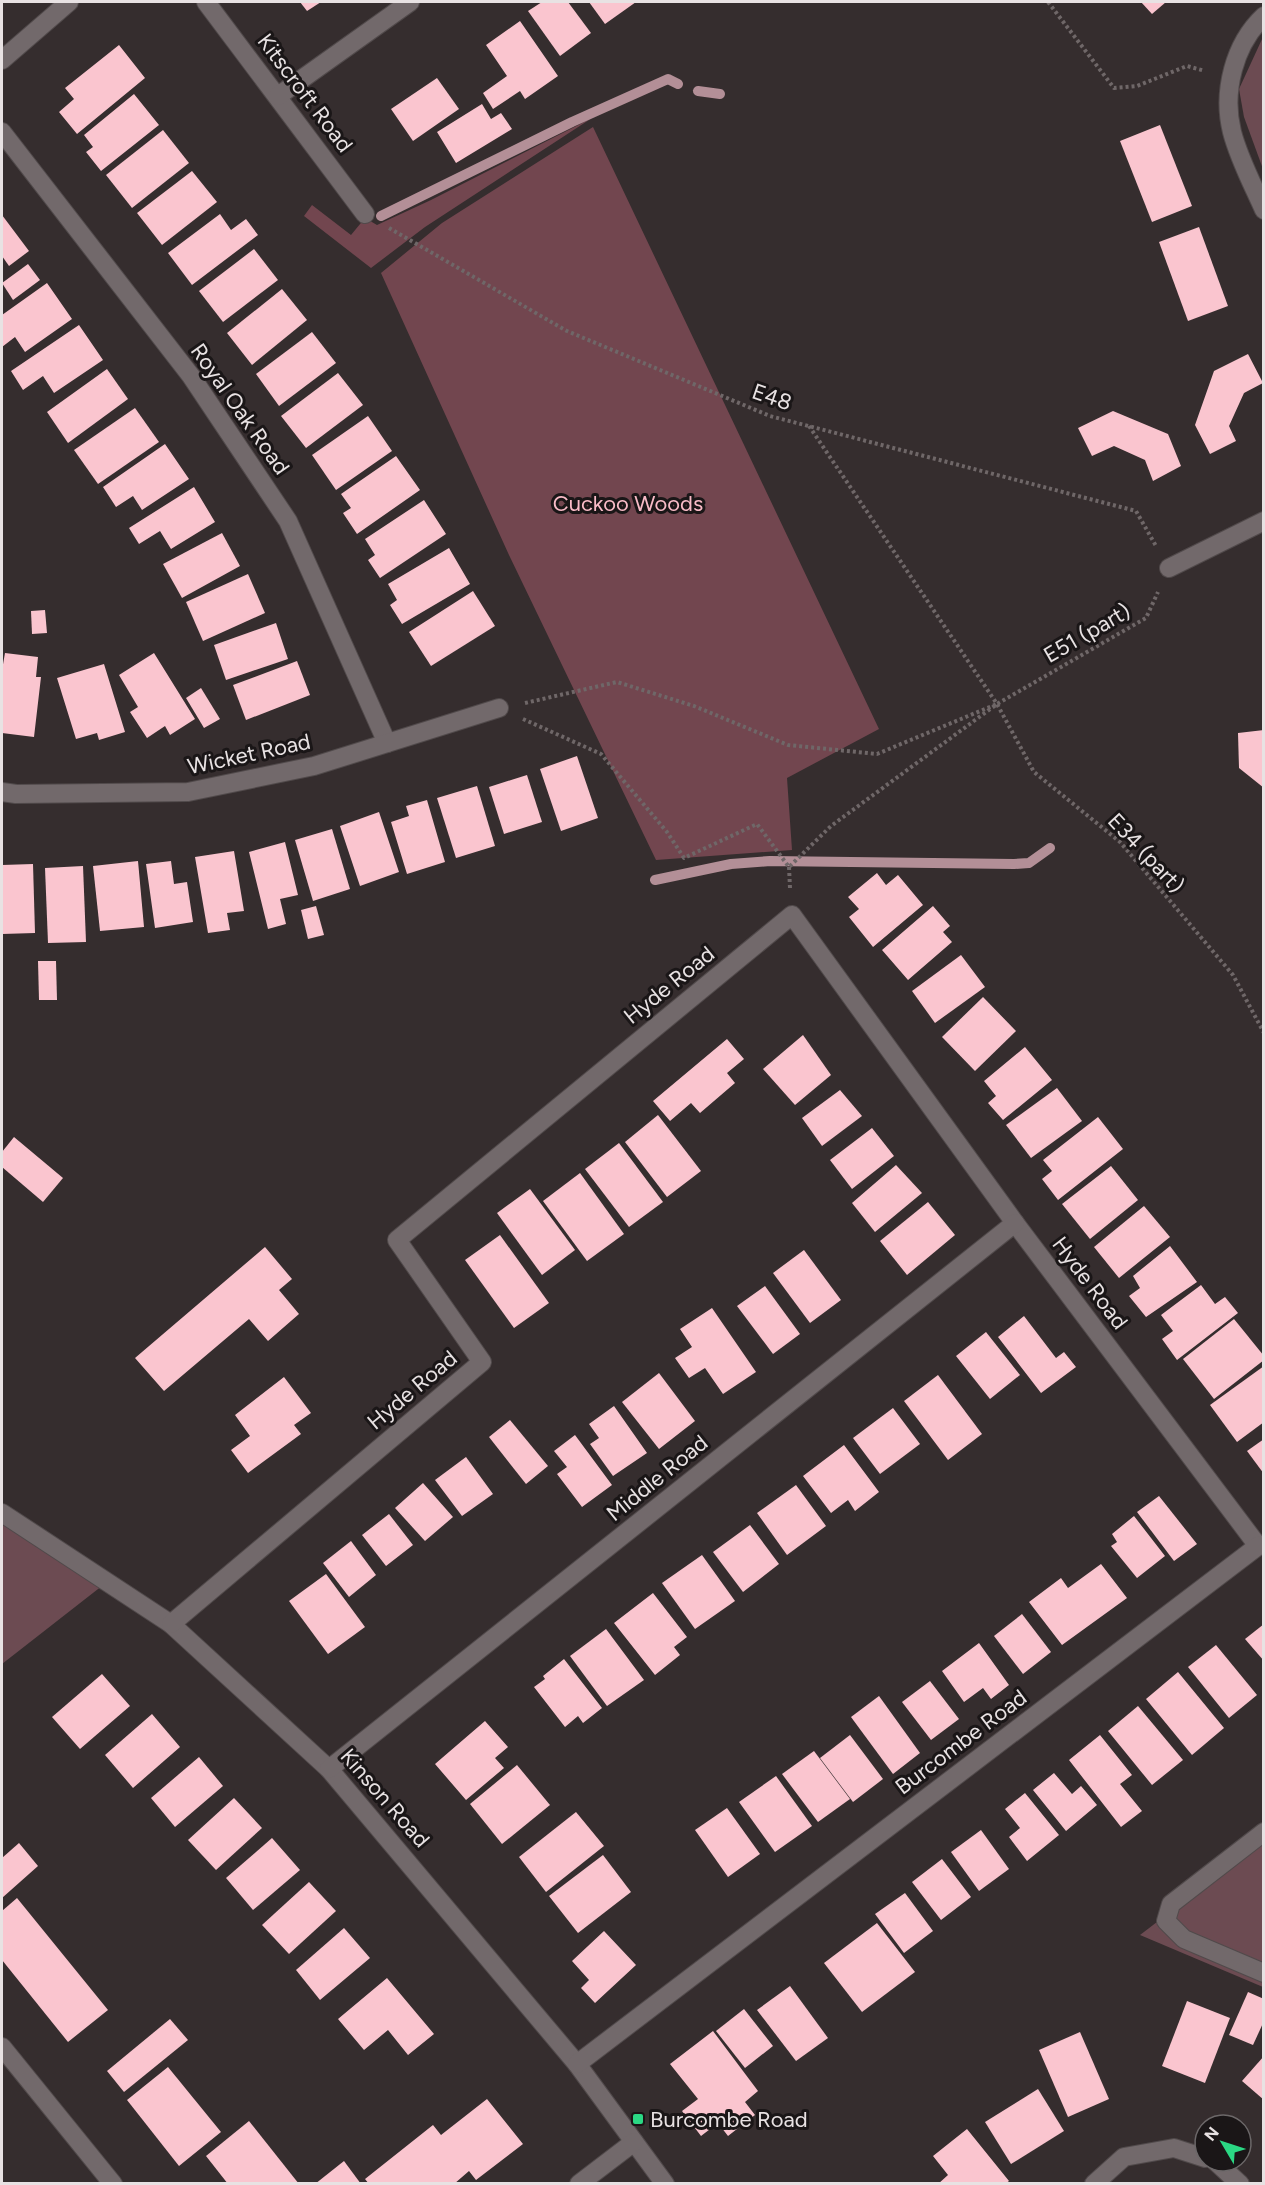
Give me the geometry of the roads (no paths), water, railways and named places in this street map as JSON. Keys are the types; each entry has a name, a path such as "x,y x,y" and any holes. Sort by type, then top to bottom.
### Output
{"street":[{"path":"2,60 69,2"},
{"name":"Kitscroft Road","path":"206,2 365,214"},
{"path":"278,96 410,2"},
{"path":"1263,16 1250,28 1229,77 1232,131 1263,210"},
{"name":"Royal Oak Road","path":"2,132 191,376 288,521 387,743"},
{"path":"1169,568 1263,521"},
{"name":"Wicket Road","path":"2,792 188,792 314,766 499,708"},
{"name":"Hyde Road","path":"171,1624 482,1362 397,1240 792,915 1015,1223 1261,1546"},
{"name":"Middle Road","path":"329,1769 1015,1223"},
{"name":"Kinson Road","path":"2,1513 171,1624 329,1769 578,2064 665,2184"},
{"name":"Burcombe Road","path":"578,2064 1261,1546"},
{"path":"1263,1832 1171,1904 1166,1921 1184,1939 1263,1973"},
{"path":"2,2047 113,2184"},
{"path":"579,2184 634,2142"},
{"path":"1094,2184 1124,2157 1174,2148 1193,2154"},
{"path":"1228,2173 1240,2184"}],"waterway":[{"path":"381,216 572,122 668,79 678,84"},
{"path":"698,91 720,94"},
{"path":"655,880 731,864 770,861 1029,863 1050,848"}],"place":[{"name":"Burcombe Road","path":"638,2119"}],"park label":[{"name":"Cuckoo Woods","path":"628,503"}]}
